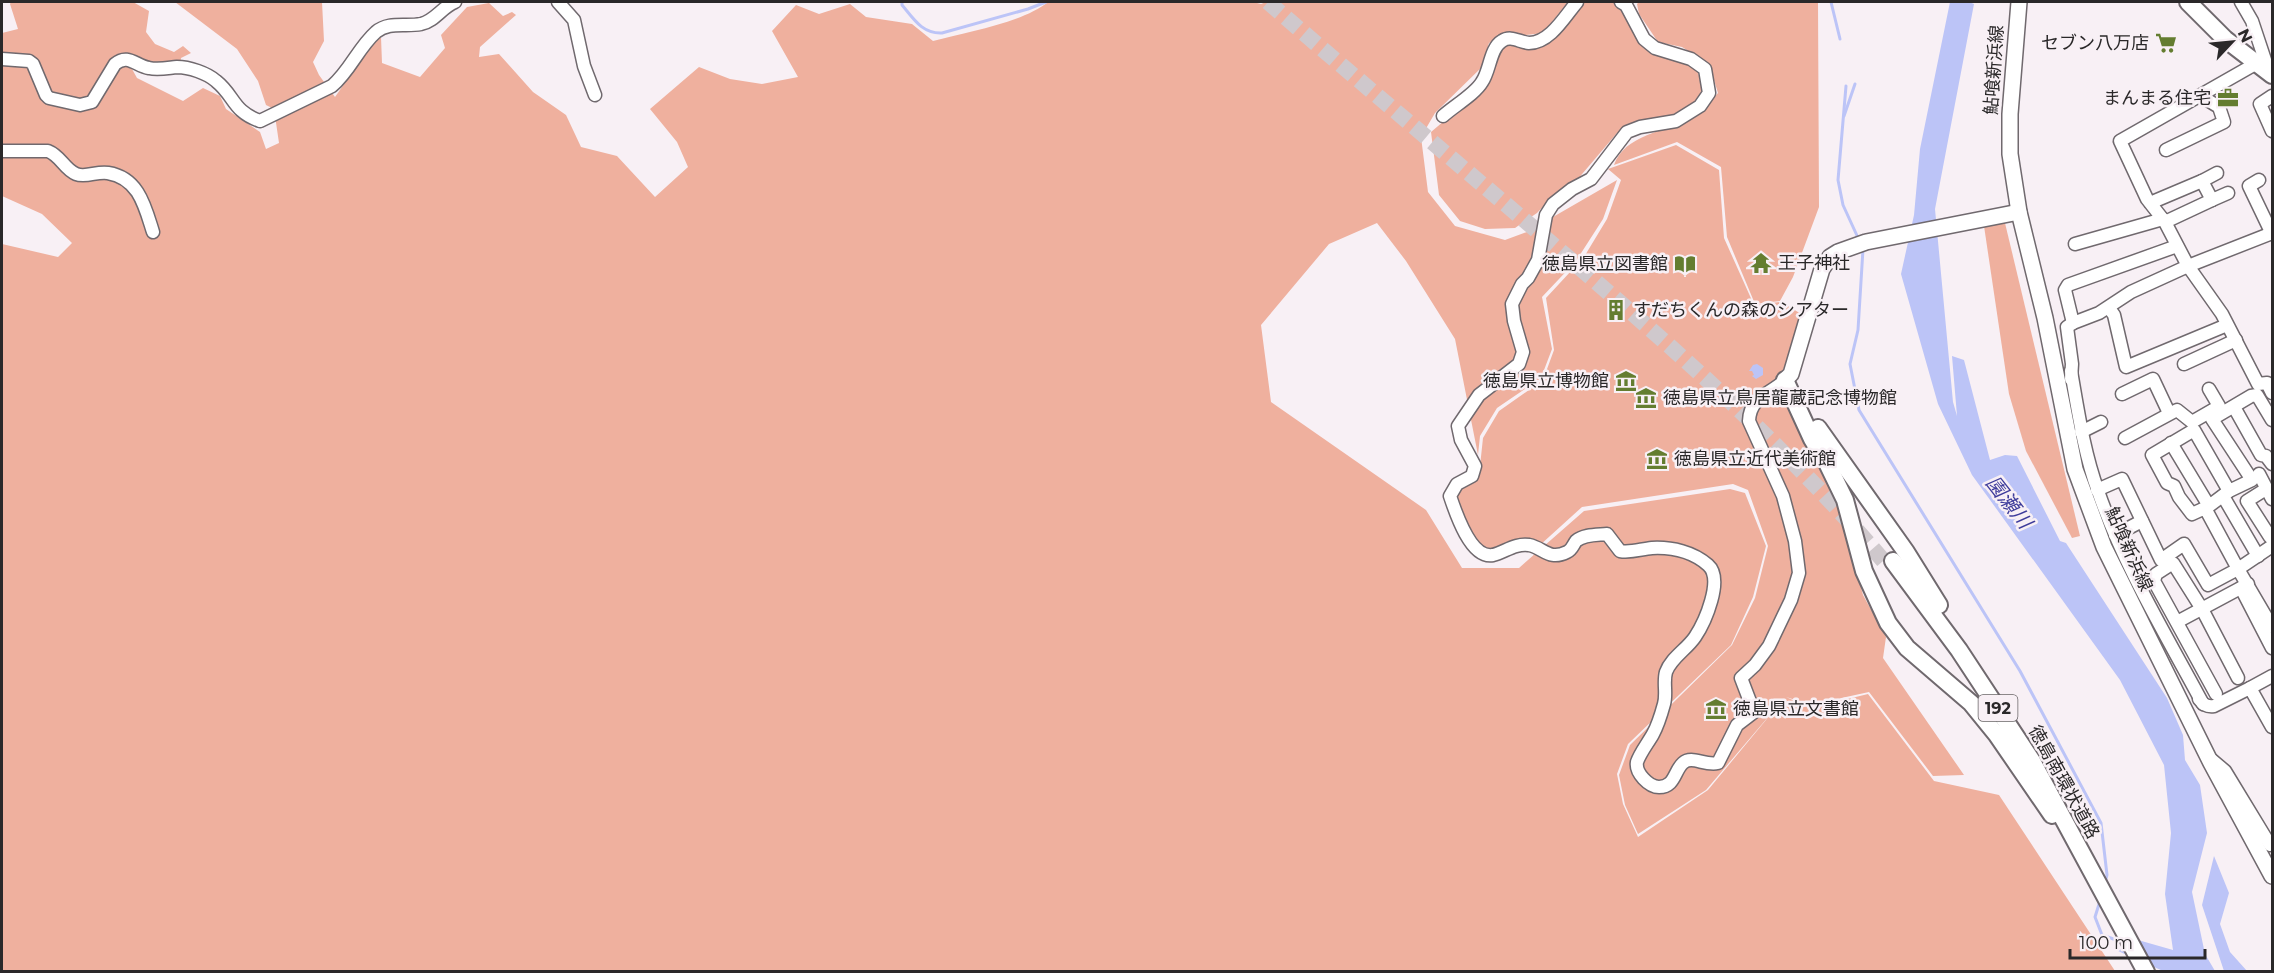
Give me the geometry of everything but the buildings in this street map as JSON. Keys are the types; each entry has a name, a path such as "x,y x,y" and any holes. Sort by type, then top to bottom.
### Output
{"highway":[{"path":"2188,2 2225,39 2266,70"},
{"path":"1788,377 1806,401 1814,422 1906,552 1988,683 2032,761"},
{"path":"1788,377 1812,439 1845,500 1864,572 1888,623 1907,648 1971,703 1997,735 2052,815"},
{"name":"徳島南環状道路","path":"2139,972 2085,866 2032,761 1959,650 1890,563 1977,687 2052,815 2085,866 2146,972"}],"main road":[{"name":"鮎喰新浜線","path":"2019,2 2010,114 2014,213 2075,433 2075,469 2104,546 2207,755 2272,876"},
{"path":"1788,377 1822,269 1830,257 1842,250 1866,242 2014,213"}],"street":[{"path":"2,59 33,64 49,98 80,105 92,102 115,64 120,60 127,59 143,67 154,69 187,68 217,81 241,112 260,121 340,80 368,41 382,28 420,24 430,20 455,2"},
{"path":"558,2 574,20 584,66 595,95"},
{"path":"1443,116 1481,84 1489,69 1496,46 1503,40 1510,38 1532,43 1542,39 1550,34 1577,2"},
{"path":"1621,2 1626,5 1644,39 1655,48 1691,59 1705,69 1709,93 1700,106 1676,121 1640,127 1628,132 1591,179 1572,189 1552,204 1546,215 1538,260 1512,304 1514,321 1523,352 1519,363 1479,395 1458,426 1461,440 1475,466 1472,476 1457,484 1450,496 1467,537 1476,551 1482,555 1493,555 1517,546 1530,545 1549,555 1555,555 1569,551 1577,540 1589,535 1607,534 1620,551 1652,548 1674,550 1695,555 1710,567 1716,582 1704,620 1695,638 1670,665 1666,674 1665,700 1658,724 1637,762 1637,769 1643,778 1654,786 1661,787 1669,784 1687,760 1692,759 1709,765 1718,763 1737,725 1754,712 1741,678 1755,665 1769,646 1791,600 1799,573 1795,542 1783,496 1749,421 1749,413 1766,391 1788,377"},
{"path":"2125,438 2177,410 2192,422 2219,406 2267,385 2188,266 2164,221 2150,203 2121,141 2201,96 2266,70 2255,29 2241,2"},
{"path":"2166,150 2224,122 2219,107 2201,96"},
{"path":"2272,96 2260,104 2272,131"},
{"path":"2,151 48,151 54,153 69,170 80,175 108,173 124,178 140,193 153,232"},
{"path":"2150,203 2217,172"},
{"path":"2202,180 2212,200"},
{"path":"2203,704 2115,535 2075,433 2067,327 2109,308 2131,292 2188,266 2272,233 2249,186 2259,180"},
{"path":"2074,244 2164,221 2228,193"},
{"path":"2073,323 2065,290 2068,285 2177,246"},
{"path":"2109,308 2114,315 2126,367 2227,324"},
{"path":"2184,364 2236,340"},
{"path":"2122,394 2152,379 2169,413"},
{"path":"2209,388 2219,406"},
{"path":"2234,407 2261,455 2266,456 2272,464 2255,477 2192,514 2174,486 2167,483 2152,455 2251,396 2257,395 2272,420"},
{"path":"2136,579 2184,544 2208,585 2258,556 2271,541 2247,501 2269,494 2212,419"},
{"path":"2075,433 2101,422"},
{"path":"2194,430 2258,556"},
{"path":"2171,443 2238,569 2272,648"},
{"path":"2097,490 2122,479 2161,560"},
{"path":"2115,535 2142,521"},
{"path":"2216,694 2153,576 2173,563 2202,609 2238,678"},
{"path":"2177,622 2245,586"},
{"path":"2245,586 2272,627"},
{"path":"2141,622 2155,631 2185,681 2203,704 2209,707 2272,676"},
{"path":"2250,688 2272,727"},
{"path":"2207,755 2225,771 2272,846"}],"shaded area":[{"path":"11,2 133,2 149,11 146,32 155,44 174,52 183,46 191,53 181,58 180,65 146,63 126,53 119,55 114,70 124,63 132,69 137,78 183,101 203,88 220,96 226,109 260,132 266,149 279,143 274,109 266,105 258,81 237,49 175,2 322,2 324,41 313,62 319,75 335,97 370,47 381,37 382,63 420,77 445,48 441,35 467,7 489,3 503,16 512,12 516,15 480,47 479,57 499,54 533,92 566,115 581,147 617,156 655,197 688,167 677,142 650,109 699,67 730,79 762,84 798,77 772,31 796,5 819,14 850,4 866,17 912,24 933,41 1024,16 1048,2 1253,2 1261,4 1266,2 1568,2 1543,33 1526,35 1508,33 1489,43 1482,67 1435,113 1421,137 1428,192 1455,226 1505,240 1527,232 1617,180 1603,219 1576,261 1542,297 1552,349 1541,378 1497,408 1480,436 1478,455 1455,339 1406,261 1377,223 1329,244 1261,325 1271,402 1426,510 1462,568 1519,568 1584,511 1730,489 1745,493 1766,546 1753,597 1731,645 1628,744 1617,774 1623,804 1638,837 1708,790 1785,697 1706,790 1638,834 1625,805 1619,775 1630,745 1732,645 1755,598 1768,546 1748,490 1733,484 1582,507 1539,546 1491,551 1480,548 1467,529 1455,500 1459,489 1480,466 1483,438 1499,411 1543,380 1554,350 1546,298 1584,257 1607,219 1621,180 1608,169 1676,145 1719,170 1724,238 1754,305 1781,302 1803,315 1794,350 1778,379 1834,485 1863,595 1886,637 1883,658 1964,775 1933,776 1869,692 1823,702 1805,703 1786,697 1804,705 1827,704 1868,694 1934,781 1999,795 2115,971 2,971 2,244 58,257 72,243 42,214 2,196 2,33 18,29"},
{"path":"1581,2 1613,2 1622,9 1630,24 1691,65 1698,72 1702,89 1696,103 1670,116 1617,133 1577,180 1515,228 1485,229 1460,221 1439,195 1431,132 1484,87 1498,48 1505,43 1526,46"},
{"path":"1639,2 1818,2 1819,207 1793,277 1780,301 1755,304 1727,237 1721,167 1677,142 1614,165 1619,155 1636,140 1695,117 1718,93 1709,64 1682,47 1658,42 1639,14 1637,4"},
{"path":"2005,223 2080,536 2072,538 2026,451 2009,394 1984,226"}],"water":[{"name":"園瀬川","path":"1950,2 1974,4 1935,209 1953,402 1957,416 1952,356 1964,360 1990,460 2005,455 2017,456 2060,541 2066,543 2167,698 2183,735 2185,760 2200,785 2207,833 2192,892 2205,954 2215,971 2163,971 2118,951 2138,940 2173,950 2165,894 2171,833 2164,765 2120,680 1972,475 1938,404 1901,274 1914,215 1920,149"},
{"path":"1757,364 1763,368 1763,375 1756,379 1752,376 1754,375 1752,371 1749,371 1753,365"},
{"path":"2214,856 2229,893 2220,924 2230,952 2247,971 2224,971 2202,905"}],"waterway":[{"path":"902,2 910,15 923,28 935,33 1028,9 1046,2"},
{"path":"1831,2 1840,39"},
{"path":"1844,116 1855,84"},
{"path":"1846,86 1838,180 1843,205 1859,240"},
{"path":"1863,249 1858,330 1850,364 1859,410 2020,671 2101,823 2107,875 2105,883"},
{"path":"2100,901 2095,917 2102,935 2122,942"}],"tunnel":[{"path":"1268,2 1561,251 1714,386 1786,455 1887,565"}],"place":[{"name":"セブン八万店","path":"2166,43"},
{"name":"まんまる住宅","path":"2228,98"},
{"name":"王子神社","path":"1761,263"},
{"name":"徳島県立図書館","path":"1685,264"},
{"name":"すだちくんの森のシアター","path":"1616,310"},
{"name":"徳島県立博物館","path":"1626,381"},
{"name":"徳島県立鳥居龍蔵記念博物館","path":"1646,398"},
{"name":"徳島県立近代美術館","path":"1657,459"},
{"name":"徳島県立文書館","path":"1716,709"}]}
